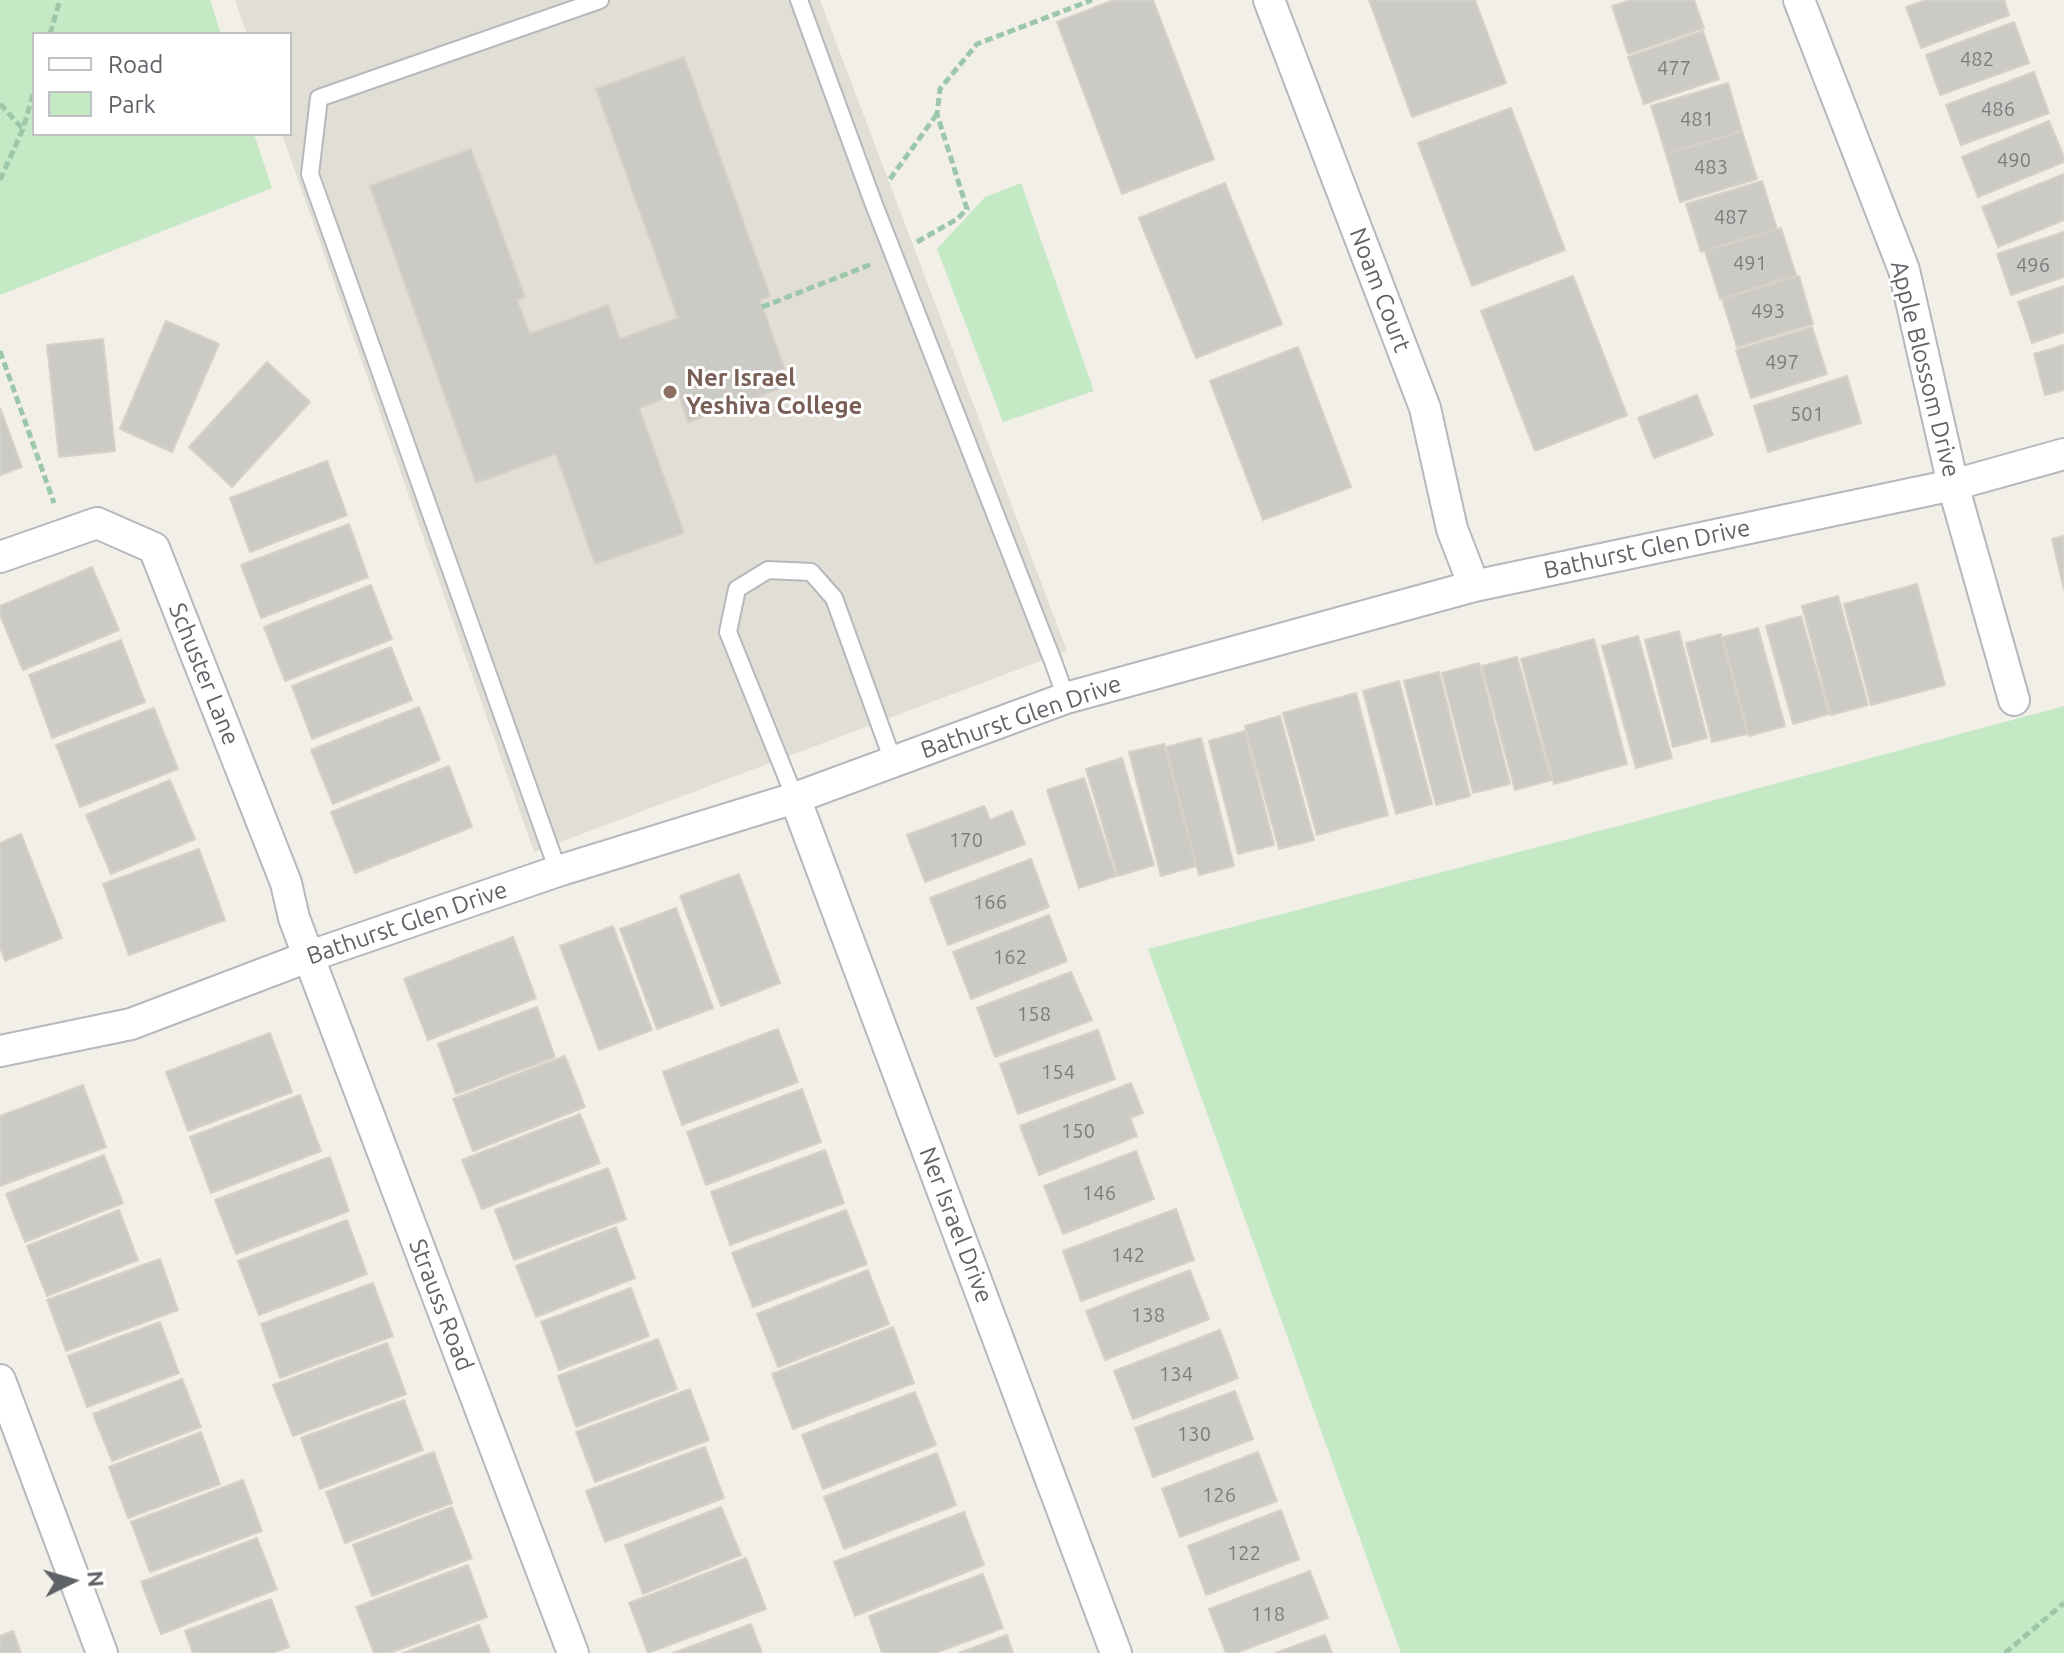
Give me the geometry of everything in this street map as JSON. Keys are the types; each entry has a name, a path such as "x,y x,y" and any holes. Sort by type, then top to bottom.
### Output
{"street":[{"name":"Noam Court","path":"1269,0 1425,408 1452,529 1474,586"},
{"name":"Apple Blossom Drive","path":"1799,0 1904,270 1953,485 2014,700"},
{"name":"Bathurst Glen Drive","path":"0,1051 131,1024 310,956 558,871 795,798 1066,698 1474,586 1953,485 2064,454"},
{"name":"Schuster Lane","path":"0,557 97,523 154,548 286,883 294,918 310,956"},
{"name":"Ner Israel Drive","path":"795,798 1116,1653"},
{"name":"Strauss Road","path":"310,956 573,1653"},
{"path":"0,1380 102,1653"}],"lane":[{"path":"558,871 310,174 319,98 600,0"},
{"path":"799,0 873,202 1066,698"},
{"path":"795,798 728,632 737,589 768,570 811,572 834,598 893,761"}],"path":[{"path":"51,32 60,0"},
{"path":"762,307 894,256 957,219 967,209 937,114 940,89 977,44 1092,0"},
{"path":"0,180 23,129 32,98"},
{"path":"0,104 23,129"},
{"path":"873,202 937,114"},
{"path":"0,351 65,535"},
{"path":"2005,1653 2064,1603"}],"shaded area":[{"name":"Ner Israel Yeshiva College","path":"235,0 820,0 1067,651 534,852 283,136 292,136 292,32 246,32"}],"green space":[{"path":"0,0 210,0 220,32 32,32 32,136 255,136 272,188 0,295"},
{"path":"1021,183 1094,391 1003,422 937,249 985,197"},
{"path":"2064,706 2064,1653 1401,1653 1148,949"}],"building":[{"path":"1114,0 1153,0 1214,159 1122,194 1057,22"},
{"path":"1369,0 1475,0 1506,83 1412,117"},
{"path":"1631,0 1694,0 1704,28 1628,54 1612,6"},
{"path":"1927,0 2004,0 2009,15 1921,48 1906,7"},
{"path":"2014,22 2029,63 1940,95 1926,55"},
{"path":"1703,31 1719,79 1644,104 1628,57"},
{"path":"684,57 770,296 760,300 790,385 688,422 678,393 639,408 684,533 595,564 556,454 476,483 370,186 471,149 525,297 517,300 530,334 608,305 620,339 678,318 596,89"},
{"path":"2034,72 2049,113 1961,145 1946,105"},
{"path":"1728,83 1742,131 1666,154 1651,106"},
{"path":"1511,108 1565,250 1472,286 1418,143"},
{"path":"2049,121 2064,162 1978,197 1962,157"},
{"path":"1742,131 1757,179 1680,202 1666,154"},
{"path":"2064,174 2064,220 1998,247 1982,207"},
{"path":"1762,181 1777,229 1701,252 1686,204"},
{"path":"1225,183 1282,324 1196,358 1139,218"},
{"path":"1781,228 1796,275 1720,299 1705,251"},
{"path":"2064,232 2064,277 2011,295 1997,254"},
{"path":"1573,276 1627,415 1535,451 1481,311"},
{"path":"1799,276 1813,324 1737,347 1722,299"},
{"path":"2064,286 2064,332 2032,343 2018,302"},
{"path":"166,321 219,344 172,452 120,429"},
{"path":"1812,327 1827,374 1751,398 1736,350"},
{"path":"103,339 115,451 59,457 47,345"},
{"path":"2064,345 2064,390 2045,395 2034,354"},
{"path":"1298,347 1351,487 1263,520 1210,381"},
{"path":"267,362 310,402 232,487 189,447"},
{"path":"1847,376 1861,423 1768,452 1754,406"},
{"path":"1697,395 1713,435 1654,458 1638,418"},
{"path":"0,408 22,467 0,475"},
{"path":"327,461 347,515 250,552 230,498"},
{"path":"349,524 368,577 261,618 241,565"},
{"path":"2064,536 2064,590 2052,539"},
{"path":"92,567 119,630 23,670 0,615 0,606"},
{"path":"1917,584 1945,685 1871,705 1844,604"},
{"path":"371,585 392,639 285,681 264,627"},
{"path":"1838,596 1868,705 1831,715 1802,606"},
{"path":"1801,616 1829,714 1793,724 1766,626"},
{"path":"1758,628 1785,726 1749,736 1723,637"},
{"path":"1679,631 1707,738 1673,747 1645,640"},
{"path":"1721,634 1747,734 1712,742 1686,643"},
{"path":"1638,636 1672,758 1636,768 1602,646"},
{"path":"1594,639 1627,764 1554,784 1521,659"},
{"path":"121,640 145,702 52,738 29,675"},
{"path":"391,647 412,700 312,739 292,686"},
{"path":"1517,657 1551,780 1515,790 1482,666"},
{"path":"1479,663 1510,784 1473,793 1442,673"},
{"path":"1439,672 1470,796 1436,805 1404,681"},
{"path":"1399,681 1432,804 1396,814 1363,691"},
{"path":"1356,693 1388,815 1317,835 1283,713"},
{"path":"419,707 440,760 333,804 311,750"},
{"path":"154,708 178,769 80,807 56,745"},
{"path":"1280,716 1314,840 1279,849 1245,726"},
{"path":"1245,731 1274,845 1238,854 1209,741"},
{"path":"1201,738 1234,866 1199,875 1166,747"},
{"path":"1164,744 1196,866 1161,876 1129,752"},
{"path":"1122,758 1154,865 1118,876 1086,769"},
{"path":"449,766 472,827 355,873 331,812"},
{"path":"1084,778 1116,876 1079,888 1047,790"},
{"path":"170,780 195,839 111,874 86,815"},
{"path":"984,806 990,820 1012,811 1025,844 925,882 907,835"},
{"path":"21,834 62,938 5,961 0,947 0,843"},
{"path":"199,849 225,920 129,955 103,884"},
{"path":"1031,859 1049,907 948,945 930,898"},
{"path":"739,874 780,983 721,1006 680,896"},
{"path":"676,908 713,1008 657,1029 620,929"},
{"path":"1049,915 1067,961 971,999 953,952"},
{"path":"613,926 652,1030 599,1050 560,946"},
{"path":"513,937 536,998 428,1040 404,979"},
{"path":"1071,972 1092,1020 995,1057 977,1008"},
{"path":"537,1007 555,1057 456,1094 438,1044"},
{"path":"778,1029 798,1082 682,1125 663,1072"},
{"path":"1098,1030 1115,1079 1018,1114 1000,1064"},
{"path":"270,1033 292,1092 188,1131 166,1072"},
{"path":"565,1056 585,1107 473,1151 453,1099"},
{"path":"1131,1083 1143,1113 1130,1118 1137,1136 1039,1175 1020,1126"},
{"path":"83,1085 106,1147 0,1186 0,1116"},
{"path":"802,1089 821,1142 706,1185 687,1132"},
{"path":"300,1095 321,1151 211,1193 190,1137"},
{"path":"580,1114 600,1163 482,1209 462,1160"},
{"path":"825,1150 844,1203 730,1245 711,1192"},
{"path":"1136,1151 1154,1199 1063,1234 1044,1186"},
{"path":"104,1155 123,1203 25,1242 6,1194"},
{"path":"330,1157 349,1211 236,1254 215,1200"},
{"path":"608,1168 626,1219 514,1260 495,1210"},
{"path":"1176,1209 1194,1260 1081,1301 1063,1251"},
{"path":"119,1210 138,1260 47,1296 27,1246"},
{"path":"846,1210 867,1264 753,1307 732,1253"},
{"path":"347,1220 367,1274 259,1315 238,1261"},
{"path":"616,1227 635,1278 536,1317 516,1266"},
{"path":"160,1259 178,1310 66,1351 47,1300"},
{"path":"868,1270 889,1324 778,1367 757,1314"},
{"path":"1190,1270 1209,1319 1105,1360 1086,1311"},
{"path":"373,1283 393,1336 280,1378 261,1324"},
{"path":"631,1288 649,1336 559,1370 541,1322"},
{"path":"160,1322 179,1373 87,1407 68,1356"},
{"path":"893,1327 914,1383 793,1429 772,1374"},
{"path":"1220,1330 1238,1378 1133,1419 1114,1371"},
{"path":"658,1339 677,1389 576,1427 558,1376"},
{"path":"387,1343 406,1394 293,1436 273,1385"},
{"path":"182,1379 201,1427 112,1461 93,1414"},
{"path":"690,1389 709,1440 595,1482 576,1432"},
{"path":"1235,1391 1253,1439 1153,1477 1135,1428"},
{"path":"915,1392 936,1445 823,1489 802,1435"},
{"path":"404,1400 423,1450 320,1489 301,1438"},
{"path":"201,1432 220,1484 128,1518 109,1467"},
{"path":"705,1447 724,1498 605,1542 586,1491"},
{"path":"434,1452 452,1503 345,1543 326,1492"},
{"path":"1258,1452 1277,1501 1180,1537 1162,1489"},
{"path":"937,1453 956,1505 844,1549 824,1497"},
{"path":"243,1480 262,1531 150,1572 131,1522"},
{"path":"452,1507 472,1558 372,1596 353,1545"},
{"path":"721,1507 741,1555 643,1594 625,1545"},
{"path":"1281,1510 1299,1559 1206,1595 1188,1546"},
{"path":"964,1512 984,1565 855,1616 834,1562"},
{"path":"257,1538 277,1589 161,1634 141,1582"},
{"path":"746,1558 766,1609 648,1653 629,1603"},
{"path":"468,1565 487,1617 390,1653 374,1653 356,1607"},
{"path":"1310,1571 1328,1618 1236,1653 1226,1653 1209,1609"},
{"path":"983,1574 1003,1628 935,1653 882,1653 869,1616"},
{"path":"271,1599 289,1647 272,1653 193,1653 185,1631"},
{"path":"751,1624 762,1653 673,1653"},
{"path":"479,1625 490,1653 403,1653"},
{"path":"13,1631 21,1653 0,1653 0,1636"},
{"path":"1007,1635 1013,1653 959,1653"},
{"path":"1325,1635 1332,1653 1275,1653"}],"place":[{"name":"Ner Israel Yeshiva College","path":"670,392"}]}
